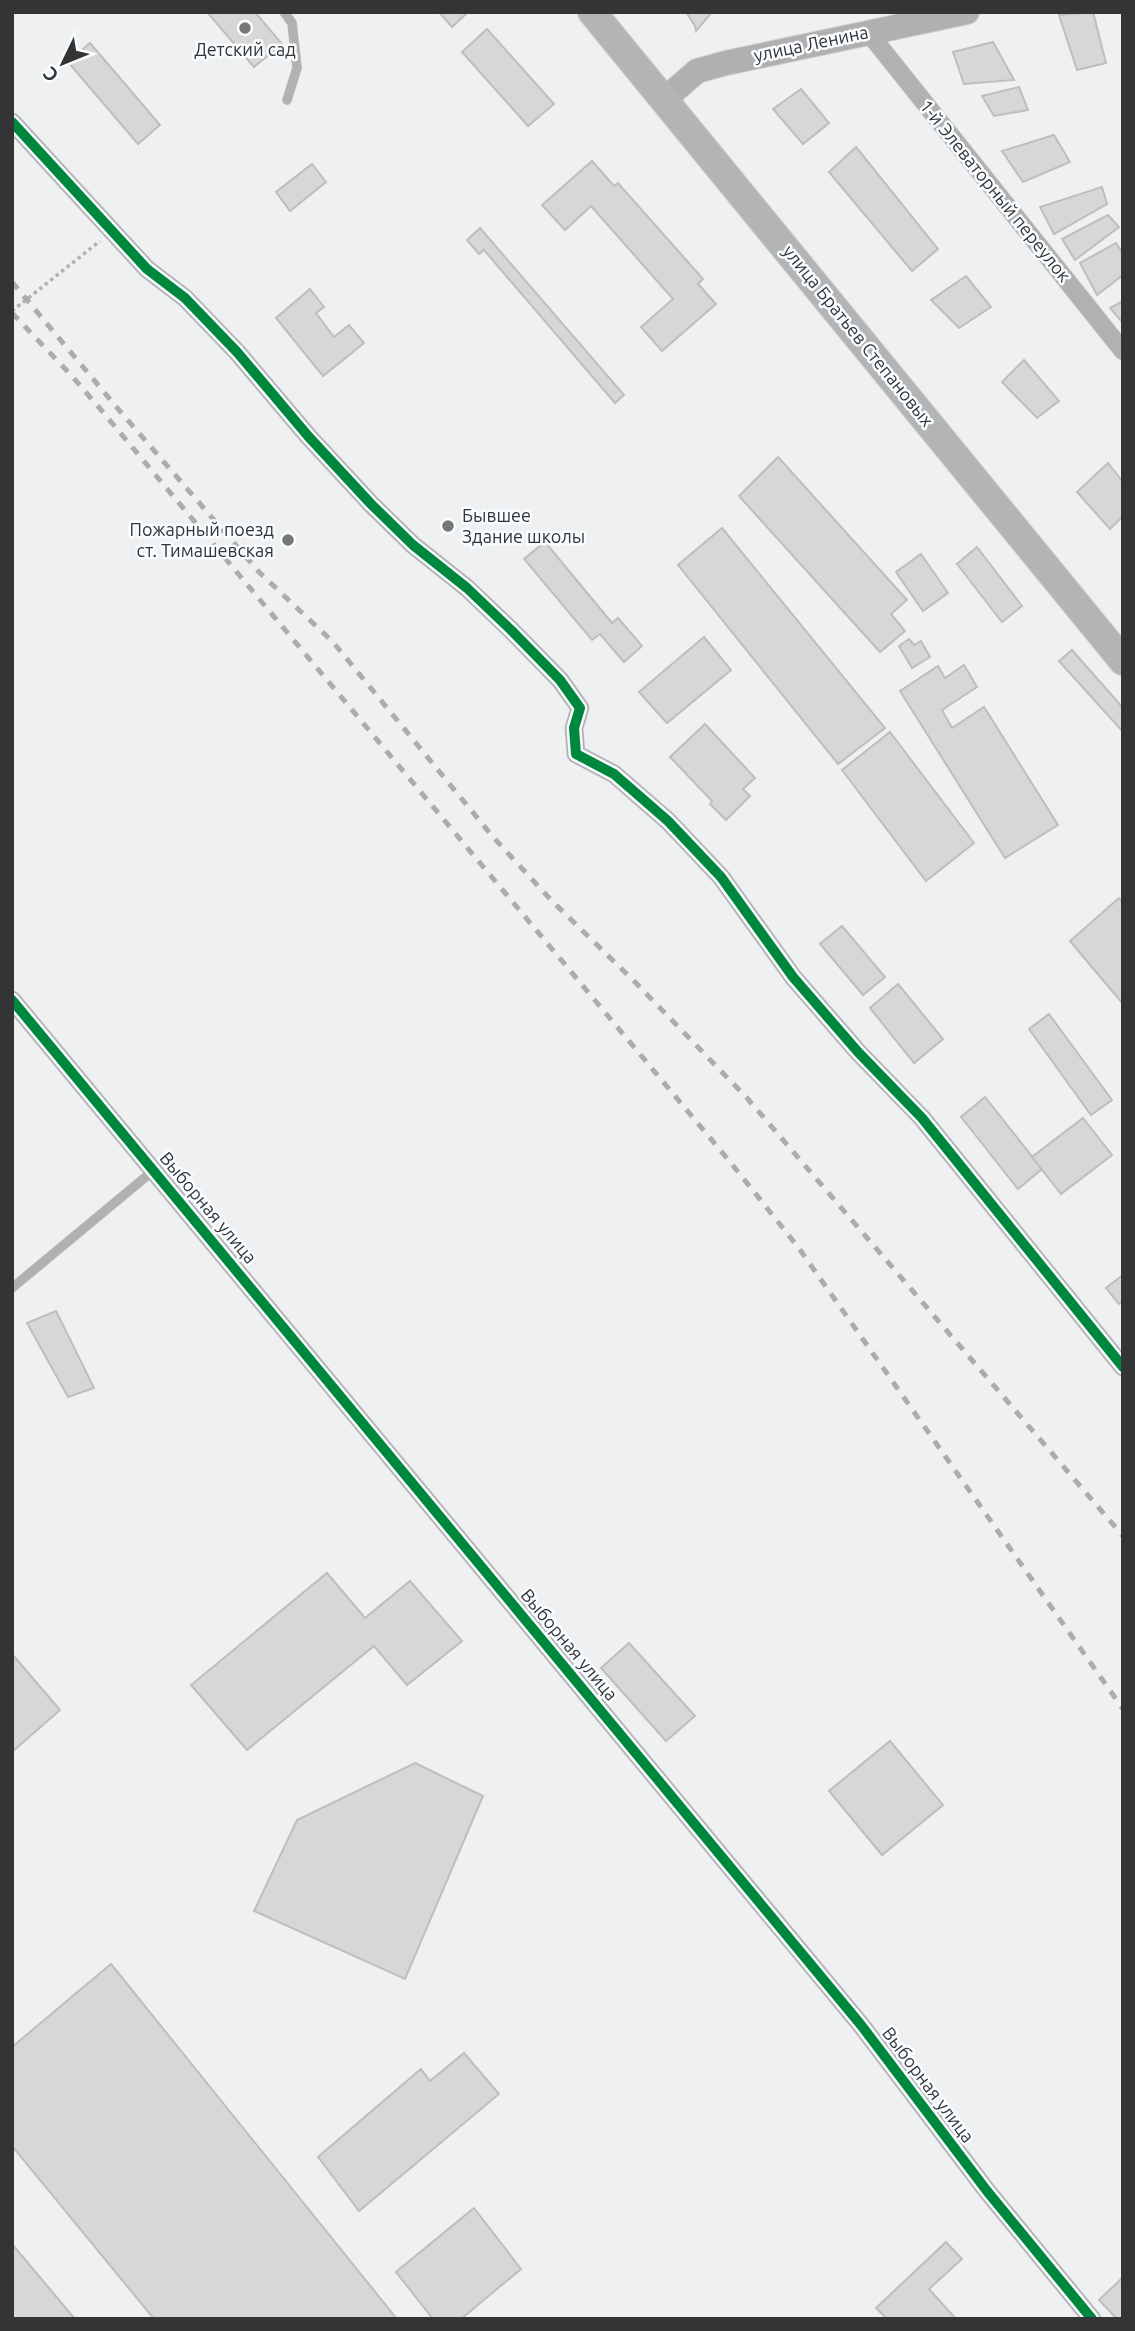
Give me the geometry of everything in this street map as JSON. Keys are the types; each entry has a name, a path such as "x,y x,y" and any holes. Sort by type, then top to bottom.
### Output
{"main road":[{"name":"улица Братьев Степановых","path":"592,12 1123,661"},
{"name":"улица Ленина","path":"665,99 697,71 967,12"}],"street":[{"name":"1-й Элеваторный переулок","path":"868,32 1123,351"},
{"path":"12,122 147,269 185,298 237,352 308,436 370,503 413,545 467,588 560,680 580,708 573,728 576,754 614,774 668,821 721,877 793,977 858,1052 922,1118 1123,1367"},
{"name":"Выборная улица","path":"12,1000 861,2025 987,2191 1092,2319"}],"lane":[{"path":"284,12 292,23 297,68 287,100"},
{"path":"12,1288 154,1170"}],"path":[{"path":"12,311 113,230"}],"building":[{"name":"Детский сад","path":"207,12 255,12 282,44 254,67"},
{"path":"439,12 468,12 452,27"},
{"path":"686,12 712,12 696,31"},
{"path":"1093,12 1106,63 1077,70 1059,15"},
{"path":"487,29 554,104 528,126 462,52"},
{"path":"993,42 1014,80 964,84 953,52"},
{"path":"90,43 160,125 138,144 68,62"},
{"path":"1019,87 1028,110 994,116 982,96"},
{"path":"801,89 829,123 803,144 773,109"},
{"path":"1054,135 1070,162 1023,182 1002,151"},
{"path":"856,147 938,249 912,271 829,172"},
{"path":"592,161 614,186 618,183 703,279 698,284 716,304 662,351 641,327 673,299 591,206 565,230 542,205"},
{"path":"312,164 326,182 290,211 276,192"},
{"path":"1102,187 1107,204 1054,234 1040,207"},
{"path":"1108,215 1119,227 1075,260 1062,239"},
{"path":"480,228 624,395 615,403 484,250 479,254 467,240"},
{"path":"1116,243 1123,254 1123,275 1097,295 1080,263"},
{"path":"966,276 991,307 959,328 931,300"},
{"path":"310,289 324,307 316,313 334,337 349,325 364,343 323,376 276,318"},
{"path":"1123,301 1123,323 1110,308"},
{"path":"1024,360 1059,401 1037,418 1002,382"},
{"path":"778,457 907,600 891,614 905,631 880,652 739,496"},
{"path":"1108,463 1123,482 1123,516 1110,529 1077,492"},
{"path":"722,528 885,728 838,764 678,565"},
{"path":"545,542 612,623 618,618 642,646 624,662 600,634 592,640 524,559"},
{"path":"977,547 1022,606 1002,622 957,564"},
{"path":"921,554 948,593 923,611 896,572"},
{"path":"704,637 731,670 667,723 639,692"},
{"path":"909,639 914,645 921,641 930,657 912,668 899,646"},
{"path":"1072,650 1123,708 1123,732 1059,661"},
{"path":"964,665 977,687 942,710 952,728 984,707 1058,825 1005,858 900,691 938,666 945,678"},
{"path":"705,724 755,778 743,789 750,796 726,820 710,804 712,801 670,757"},
{"path":"890,732 974,843 926,881 842,770"},
{"path":"1119,898 1123,903 1123,1004 1070,941"},
{"path":"842,926 885,977 863,995 820,944"},
{"path":"898,984 943,1039 914,1063 870,1008"},
{"path":"1049,1014 1112,1100 1091,1115 1029,1029"},
{"path":"985,1097 1042,1169 1018,1189 961,1117"},
{"path":"1083,1118 1112,1155 1061,1194 1032,1157"},
{"path":"1123,1275 1123,1301 1119,1304 1106,1288"},
{"path":"56,1311 94,1388 68,1397 27,1323"},
{"path":"327,1573 365,1618 410,1581 462,1641 407,1685 374,1646 247,1750 191,1685"},
{"path":"629,1643 695,1716 666,1741 601,1668"},
{"path":"12,1654 60,1710 12,1752"},
{"path":"890,1741 943,1805 882,1855 829,1791"},
{"path":"415,1763 483,1796 405,1979 254,1911 297,1820"},
{"path":"111,1964 397,2319 154,2319 12,2146 12,2047"},
{"path":"464,2053 499,2094 359,2211 318,2157 421,2069 430,2081"},
{"path":"474,2208 521,2269 461,2319 433,2319 396,2272"},
{"path":"946,2242 962,2259 929,2289 956,2319 887,2319 876,2308"},
{"path":"12,2244 75,2319 12,2319"},
{"path":"1122,2278 1123,2319 1117,2319 1099,2300"}],"railway":[{"path":"12,282 259,572 333,642 493,837 552,901 747,1098 1123,1536"},
{"path":"12,313 102,411 731,1163 798,1247 1123,1709"}],"cycle path":[{"path":"12,122 147,269 185,298 237,352 308,436 371,504 413,545 467,588 560,680 580,708 574,728 576,754 614,774 668,821 721,877 793,977 858,1052 922,1118 1123,1367"},
{"path":"12,1000 861,2025 987,2191 1092,2319"}],"place":[{"name":"Детский сад","path":"245,28"},
{"name":"Бывшее Здание школы","path":"448,526"},
{"name":"Пожарный поезд ст. Тимашевская","path":"288,540"}]}
